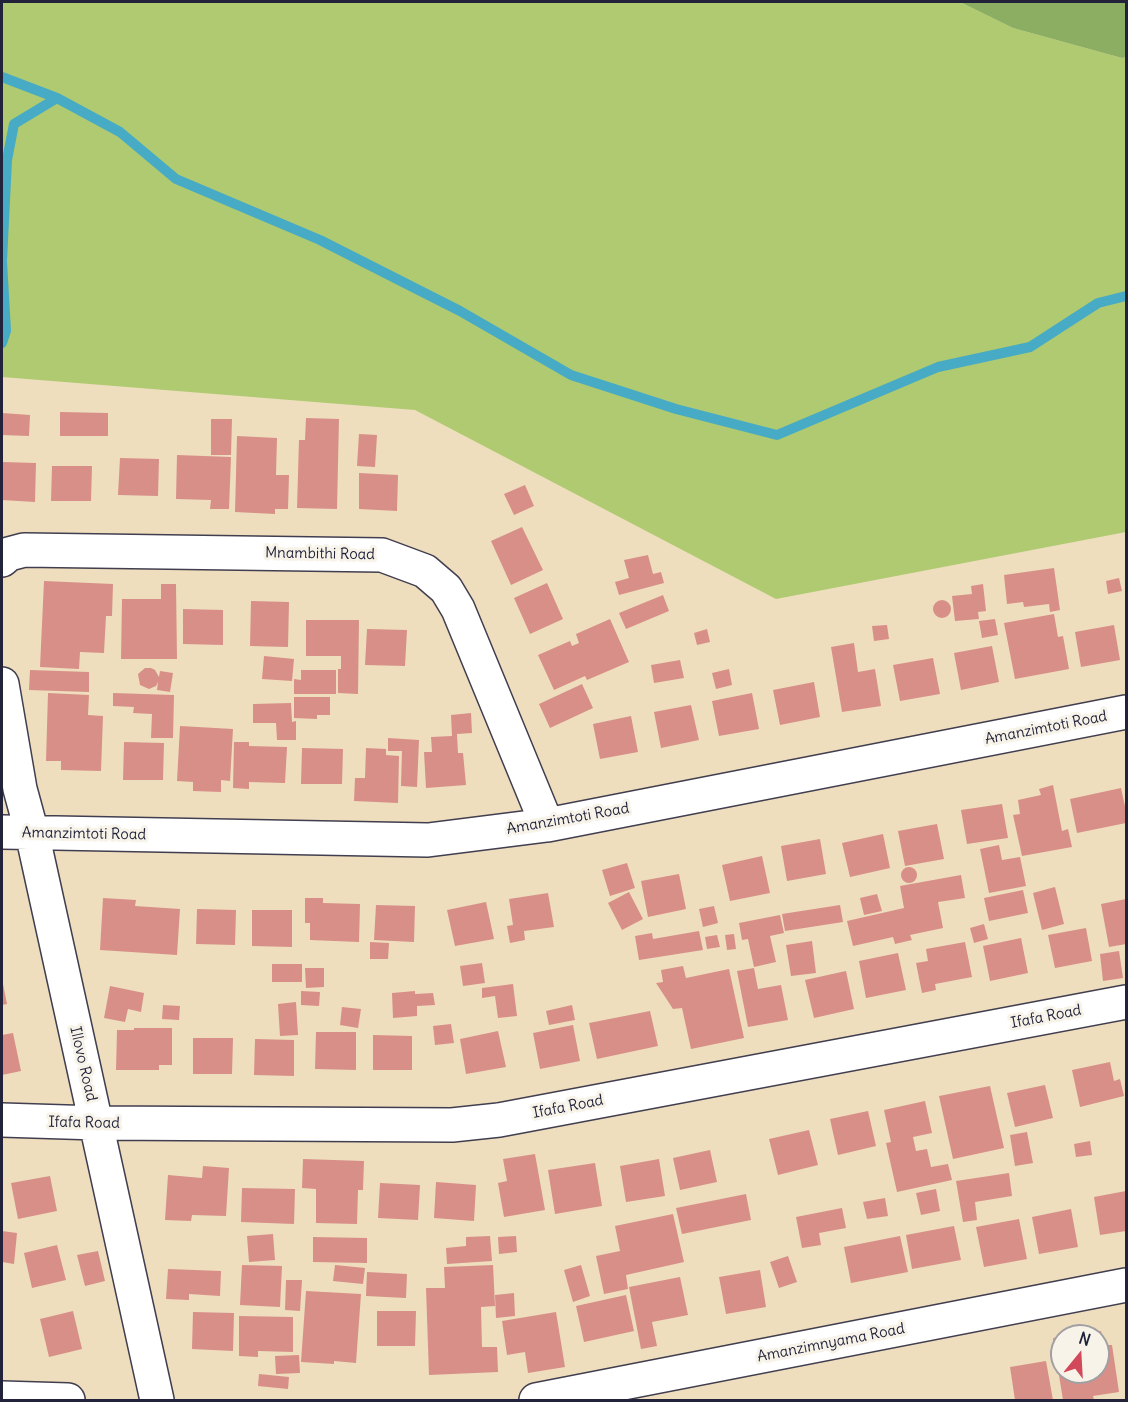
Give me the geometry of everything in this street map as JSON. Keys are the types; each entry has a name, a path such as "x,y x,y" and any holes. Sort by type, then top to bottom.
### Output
{"street":[{"name":"Mnambithi Road","path":"2,560 9,554 24,550 382,555 425,571 446,589 458,609 547,825"},
{"path":"2,684 20,789 17,833"},
{"name":"Amanzimtoti Road","path":"17,833 428,840 547,825 1126,712"},
{"name":"Illovo Road","path":"17,833 97,1123 157,1401"},
{"name":"Ifafa Road","path":"2,1120 97,1123 452,1125 499,1120 1126,1002"},
{"name":"Amanzimnyama Road","path":"536,1401 1126,1285"},
{"path":"2,1398 68,1401"}],"green space":[{"path":"2,2 960,2 1013,28 1122,58 1126,57 1126,532 776,599 415,410 2,377"},
{"path":"960,2 1126,2 1126,57 1122,58 1013,28"}],"building":[{"path":"60,412 108,413 108,436 60,436"},
{"path":"2,413 30,415 29,436 2,435"},
{"path":"306,418 339,419 337,509 297,508 299,440 305,440"},
{"path":"211,419 232,419 231,455 211,455"},
{"path":"359,434 377,435 375,467 357,466"},
{"path":"237,436 277,438 276,475 289,475 288,509 275,509 275,514 235,512"},
{"path":"177,455 231,457 229,509 210,509 211,500 176,499"},
{"path":"120,458 159,459 158,496 118,495"},
{"path":"2,462 36,463 35,502 2,500"},
{"path":"52,466 92,466 91,501 51,501"},
{"path":"359,473 398,475 397,511 359,509"},
{"path":"525,485 534,506 514,515 504,494"},
{"path":"522,527 543,570 511,585 491,541"},
{"path":"648,555 653,574 661,572 664,583 619,595 615,582 629,578 624,560"},
{"path":"1054,568 1060,610 1050,612 1049,604 1024,607 1023,602 1007,604 1004,575"},
{"path":"1119,578 1122,591 1108,594 1106,581"},
{"path":"44,581 113,584 112,616 106,616 104,653 80,652 79,669 40,667"},
{"path":"547,583 563,619 530,634 514,598"},
{"path":"161,584 176,584 177,659 121,659 122,599 161,599"},
{"path":"983,584 986,611 978,612 979,619 955,621 952,596 972,594 971,586"},
{"path":"663,595 669,611 626,629 619,613"},
{"path":"938,600 946,600 951,605 949,616 938,618 933,613 933,605"},
{"path":"251,601 289,602 288,647 250,646"},
{"path":"183,609 223,610 223,645 183,644"},
{"path":"1054,614 1058,637 1063,636 1069,669 1015,679 1004,623"},
{"path":"610,619 629,662 587,680 585,676 554,690 538,655 570,641 572,646 579,643 576,634"},
{"path":"995,619 998,635 982,638 979,621"},
{"path":"306,620 359,620 358,694 338,693 338,669 341,669 341,656 306,656"},
{"path":"887,625 889,639 874,641 872,626"},
{"path":"1114,625 1120,660 1081,667 1075,632"},
{"path":"367,629 407,630 405,666 365,665"},
{"path":"707,629 710,642 697,645 694,633"},
{"path":"854,643 858,672 875,669 881,706 842,712 831,647"},
{"path":"992,646 999,682 961,690 954,653"},
{"path":"264,656 294,659 292,681 262,679"},
{"path":"933,658 940,694 900,701 893,665"},
{"path":"680,660 684,678 654,683 651,665"},
{"path":"145,668 155,670 159,677 160,671 173,673 170,692 157,690 158,682 156,686 149,689 140,685 138,674"},
{"path":"729,669 732,685 716,689 712,673"},
{"path":"30,670 89,672 89,692 29,690"},
{"path":"301,670 336,670 336,694 294,694 294,679 301,680"},
{"path":"814,682 820,717 780,725 773,690"},
{"path":"582,684 593,708 550,728 539,704"},
{"path":"48,693 89,695 88,715 103,716 101,771 61,770 61,761 46,761"},
{"path":"113,693 174,695 173,738 151,738 152,714 133,713 134,707 113,706"},
{"path":"752,693 759,729 719,736 712,701"},
{"path":"294,697 330,697 330,715 317,715 317,719 294,718"},
{"path":"291,703 292,722 296,721 296,740 277,740 276,723 253,723 253,704"},
{"path":"691,705 699,740 661,748 654,712"},
{"path":"471,713 472,733 457,734 458,753 463,753 466,785 426,788 424,752 432,752 431,737 452,736 451,715"},
{"path":"631,716 638,752 600,759 593,724"},
{"path":"180,726 233,729 230,781 221,780 221,792 193,791 193,782 177,781"},
{"path":"388,738 419,740 417,787 401,786 402,751 388,751"},
{"path":"124,742 164,743 163,780 123,780"},
{"path":"234,742 249,742 249,746 287,747 285,783 249,782 249,789 233,788"},
{"path":"302,748 343,749 342,784 301,784"},
{"path":"366,748 386,749 386,755 399,756 398,803 354,801 355,778 365,778"},
{"path":"1053,785 1062,831 1068,829 1072,847 1022,856 1013,815 1020,814 1018,800 1041,795 1039,789"},
{"path":"1121,788 1126,823 1077,833 1070,799"},
{"path":"1002,804 1008,838 967,844 961,810"},
{"path":"937,824 944,859 905,866 898,831"},
{"path":"883,834 890,868 850,877 842,843"},
{"path":"820,839 826,874 787,881 781,846"},
{"path":"999,845 1002,860 1020,857 1026,886 989,893 980,849"},
{"path":"762,856 770,893 730,901 722,865"},
{"path":"627,863 635,888 610,896 602,870"},
{"path":"906,867 912,867 917,875 915,881 906,883 901,878 901,872"},
{"path":"679,874 686,909 648,917 641,881"},
{"path":"961,875 965,898 938,902 943,928 910,935 912,940 895,944 893,937 853,946 847,921 904,908 900,886"},
{"path":"1055,887 1064,924 1042,930 1033,893"},
{"path":"1023,890 1028,913 989,921 984,898"},
{"path":"629,892 643,919 622,930 608,903"},
{"path":"548,893 554,927 524,931 525,940 510,943 507,926 513,925 509,899"},
{"path":"877,894 882,911 864,915 860,898"},
{"path":"103,898 136,900 135,906 180,909 177,955 100,950"},
{"path":"305,898 323,898 323,903 360,904 359,942 310,940 310,923 305,923"},
{"path":"1126,899 1126,944 1109,947 1101,904"},
{"path":"486,902 494,939 455,946 447,910"},
{"path":"376,905 415,906 414,942 374,940"},
{"path":"840,905 843,922 785,931 782,914"},
{"path":"714,906 718,923 703,927 699,909"},
{"path":"197,909 236,910 235,945 196,944"},
{"path":"252,910 292,910 292,947 252,946"},
{"path":"780,915 784,933 770,936 776,962 754,967 748,939 742,940 739,923"},
{"path":"984,924 988,939 974,943 970,928"},
{"path":"1086,928 1092,961 1055,968 1048,935"},
{"path":"699,931 703,950 639,960 635,936 652,933 653,939"},
{"path":"734,934 736,949 727,950 725,935"},
{"path":"717,935 720,947 707,949 705,937"},
{"path":"1021,938 1028,973 990,981 983,946"},
{"path":"812,941 816,973 791,976 786,945"},
{"path":"370,942 389,943 388,959 370,959"},
{"path":"965,942 972,977 935,984 936,990 922,993 916,963 928,961 926,949"},
{"path":"1119,951 1123,978 1103,981 1100,954"},
{"path":"898,953 906,990 866,998 859,961"},
{"path":"482,963 485,983 463,986 460,966"},
{"path":"272,964 302,964 302,982 272,982"},
{"path":"683,966 686,978 729,969 744,1038 691,1049 682,1008 673,1009 656,983 663,982 661,970"},
{"path":"305,968 324,968 324,987 306,988"},
{"path":"754,968 758,989 781,985 788,1020 748,1027 737,971"},
{"path":"846,971 854,1009 814,1018 805,980"},
{"path":"2,984 7,1004 2,1005"},
{"path":"513,984 517,1016 498,1018 495,996 482,998 482,988"},
{"path":"110,986 144,993 141,1012 128,1009 125,1022 104,1018"},
{"path":"301,991 320,992 319,1006 301,1005"},
{"path":"415,991 415,994 433,993 435,1005 417,1006 417,1016 393,1018 392,993"},
{"path":"296,1002 298,1035 280,1036 278,1004"},
{"path":"163,1005 180,1006 179,1020 162,1019"},
{"path":"572,1005 575,1020 549,1025 546,1011"},
{"path":"342,1007 361,1009 358,1028 340,1025"},
{"path":"650,1011 658,1046 597,1059 589,1023"},
{"path":"451,1024 454,1043 435,1045 433,1026"},
{"path":"573,1025 580,1061 540,1069 533,1033"},
{"path":"134,1028 172,1028 172,1065 159,1065 159,1070 116,1070 117,1030 134,1030"},
{"path":"498,1031 506,1067 466,1074 460,1039"},
{"path":"316,1032 356,1032 356,1070 315,1069"},
{"path":"13,1033 21,1071 2,1075 2,1035"},
{"path":"373,1035 412,1036 412,1070 373,1070"},
{"path":"193,1038 233,1038 232,1074 193,1074"},
{"path":"255,1039 294,1040 294,1076 254,1075"},
{"path":"1110,1062 1114,1081 1120,1079 1124,1096 1080,1107 1072,1070"},
{"path":"1045,1085 1053,1118 1015,1127 1007,1093"},
{"path":"990,1086 1004,1148 953,1159 939,1096"},
{"path":"925,1101 932,1133 913,1137 916,1151 927,1149 931,1167 948,1164 952,1180 897,1192 886,1143 891,1142 884,1110"},
{"path":"868,1111 876,1146 838,1155 830,1119"},
{"path":"809,1130 818,1165 778,1175 769,1139"},
{"path":"1027,1132 1033,1163 1015,1166 1010,1135"},
{"path":"1090,1141 1092,1155 1076,1157 1074,1144"},
{"path":"710,1150 717,1182 680,1190 673,1158"},
{"path":"535,1154 545,1210 504,1217 498,1183 507,1181 503,1159"},
{"path":"303,1159 364,1161 363,1190 358,1190 357,1224 316,1223 316,1189 302,1188"},
{"path":"659,1159 665,1196 626,1202 620,1166"},
{"path":"595,1163 602,1206 555,1214 548,1170"},
{"path":"203,1166 229,1168 226,1216 192,1215 191,1221 165,1220 168,1175 202,1178"},
{"path":"1009,1173 1012,1196 975,1202 977,1220 963,1222 956,1181"},
{"path":"50,1176 57,1211 18,1219 11,1183"},
{"path":"436,1182 476,1185 474,1221 434,1218"},
{"path":"380,1183 420,1185 418,1220 378,1218"},
{"path":"242,1188 295,1189 294,1224 241,1222"},
{"path":"936,1189 940,1211 921,1215 916,1193"},
{"path":"1126,1191 1126,1231 1100,1235 1094,1197"},
{"path":"746,1194 751,1220 682,1234 676,1208"},
{"path":"885,1198 888,1216 867,1219 863,1202"},
{"path":"842,1208 846,1228 819,1233 821,1245 802,1248 796,1217"},
{"path":"1071,1209 1078,1247 1039,1254 1032,1217"},
{"path":"673,1214 684,1262 626,1275 628,1289 604,1294 596,1256 620,1251 615,1226"},
{"path":"1019,1219 1027,1259 984,1267 976,1227"},
{"path":"954,1226 961,1260 912,1269 906,1235"},
{"path":"2,1231 17,1233 14,1264 2,1262"},
{"path":"273,1234 275,1260 249,1262 247,1236"},
{"path":"490,1236 492,1261 447,1264 446,1248 466,1246 466,1237"},
{"path":"516,1236 517,1252 499,1254 498,1237"},
{"path":"900,1236 908,1272 851,1283 844,1247"},
{"path":"313,1237 367,1238 367,1263 313,1262"},
{"path":"57,1245 66,1280 32,1288 24,1253"},
{"path":"98,1251 105,1281 85,1286 77,1255"},
{"path":"788,1256 797,1282 779,1288 770,1262"},
{"path":"242,1265 282,1266 280,1307 240,1305"},
{"path":"335,1265 365,1268 363,1284 333,1281"},
{"path":"493,1265 495,1306 481,1307 482,1347 497,1347 498,1372 429,1375 426,1288 445,1288 444,1267"},
{"path":"581,1265 590,1296 573,1302 564,1270"},
{"path":"168,1269 221,1271 220,1296 189,1294 189,1300 166,1299"},
{"path":"760,1270 766,1307 726,1314 719,1277"},
{"path":"367,1272 407,1274 406,1298 366,1296"},
{"path":"680,1277 688,1315 652,1322 657,1346 641,1349 629,1287"},
{"path":"286,1280 302,1280 300,1311 285,1310"},
{"path":"306,1291 361,1294 356,1363 301,1362"},
{"path":"514,1293 515,1316 496,1318 495,1295"},
{"path":"626,1295 634,1331 584,1342 576,1306"},
{"path":"73,1311 82,1349 49,1357 40,1319"},
{"path":"377,1311 416,1311 415,1346 377,1346"},
{"path":"193,1312 234,1313 233,1351 192,1349"},
{"path":"556,1312 565,1367 528,1373 525,1352 507,1355 502,1321"},
{"path":"239,1316 293,1317 293,1352 258,1351 258,1357 239,1356"},
{"path":"1110,1345 1112,1345 1119,1392 1093,1396 1094,1400 1063,1400 1060,1384 1110,1384"},
{"path":"299,1355 300,1373 276,1374 275,1356"},
{"path":"1046,1361 1053,1400 1015,1400 1010,1367"},
{"path":"259,1374 289,1377 288,1389 258,1386"}],"waterway":[{"path":"2,77 57,98 120,132 176,179 320,240 460,311 571,375 676,409 777,435 938,367 1030,347 1098,303 1126,296"},
{"path":"2,343 6,331 2,261 7,160 14,124 57,98"}]}
